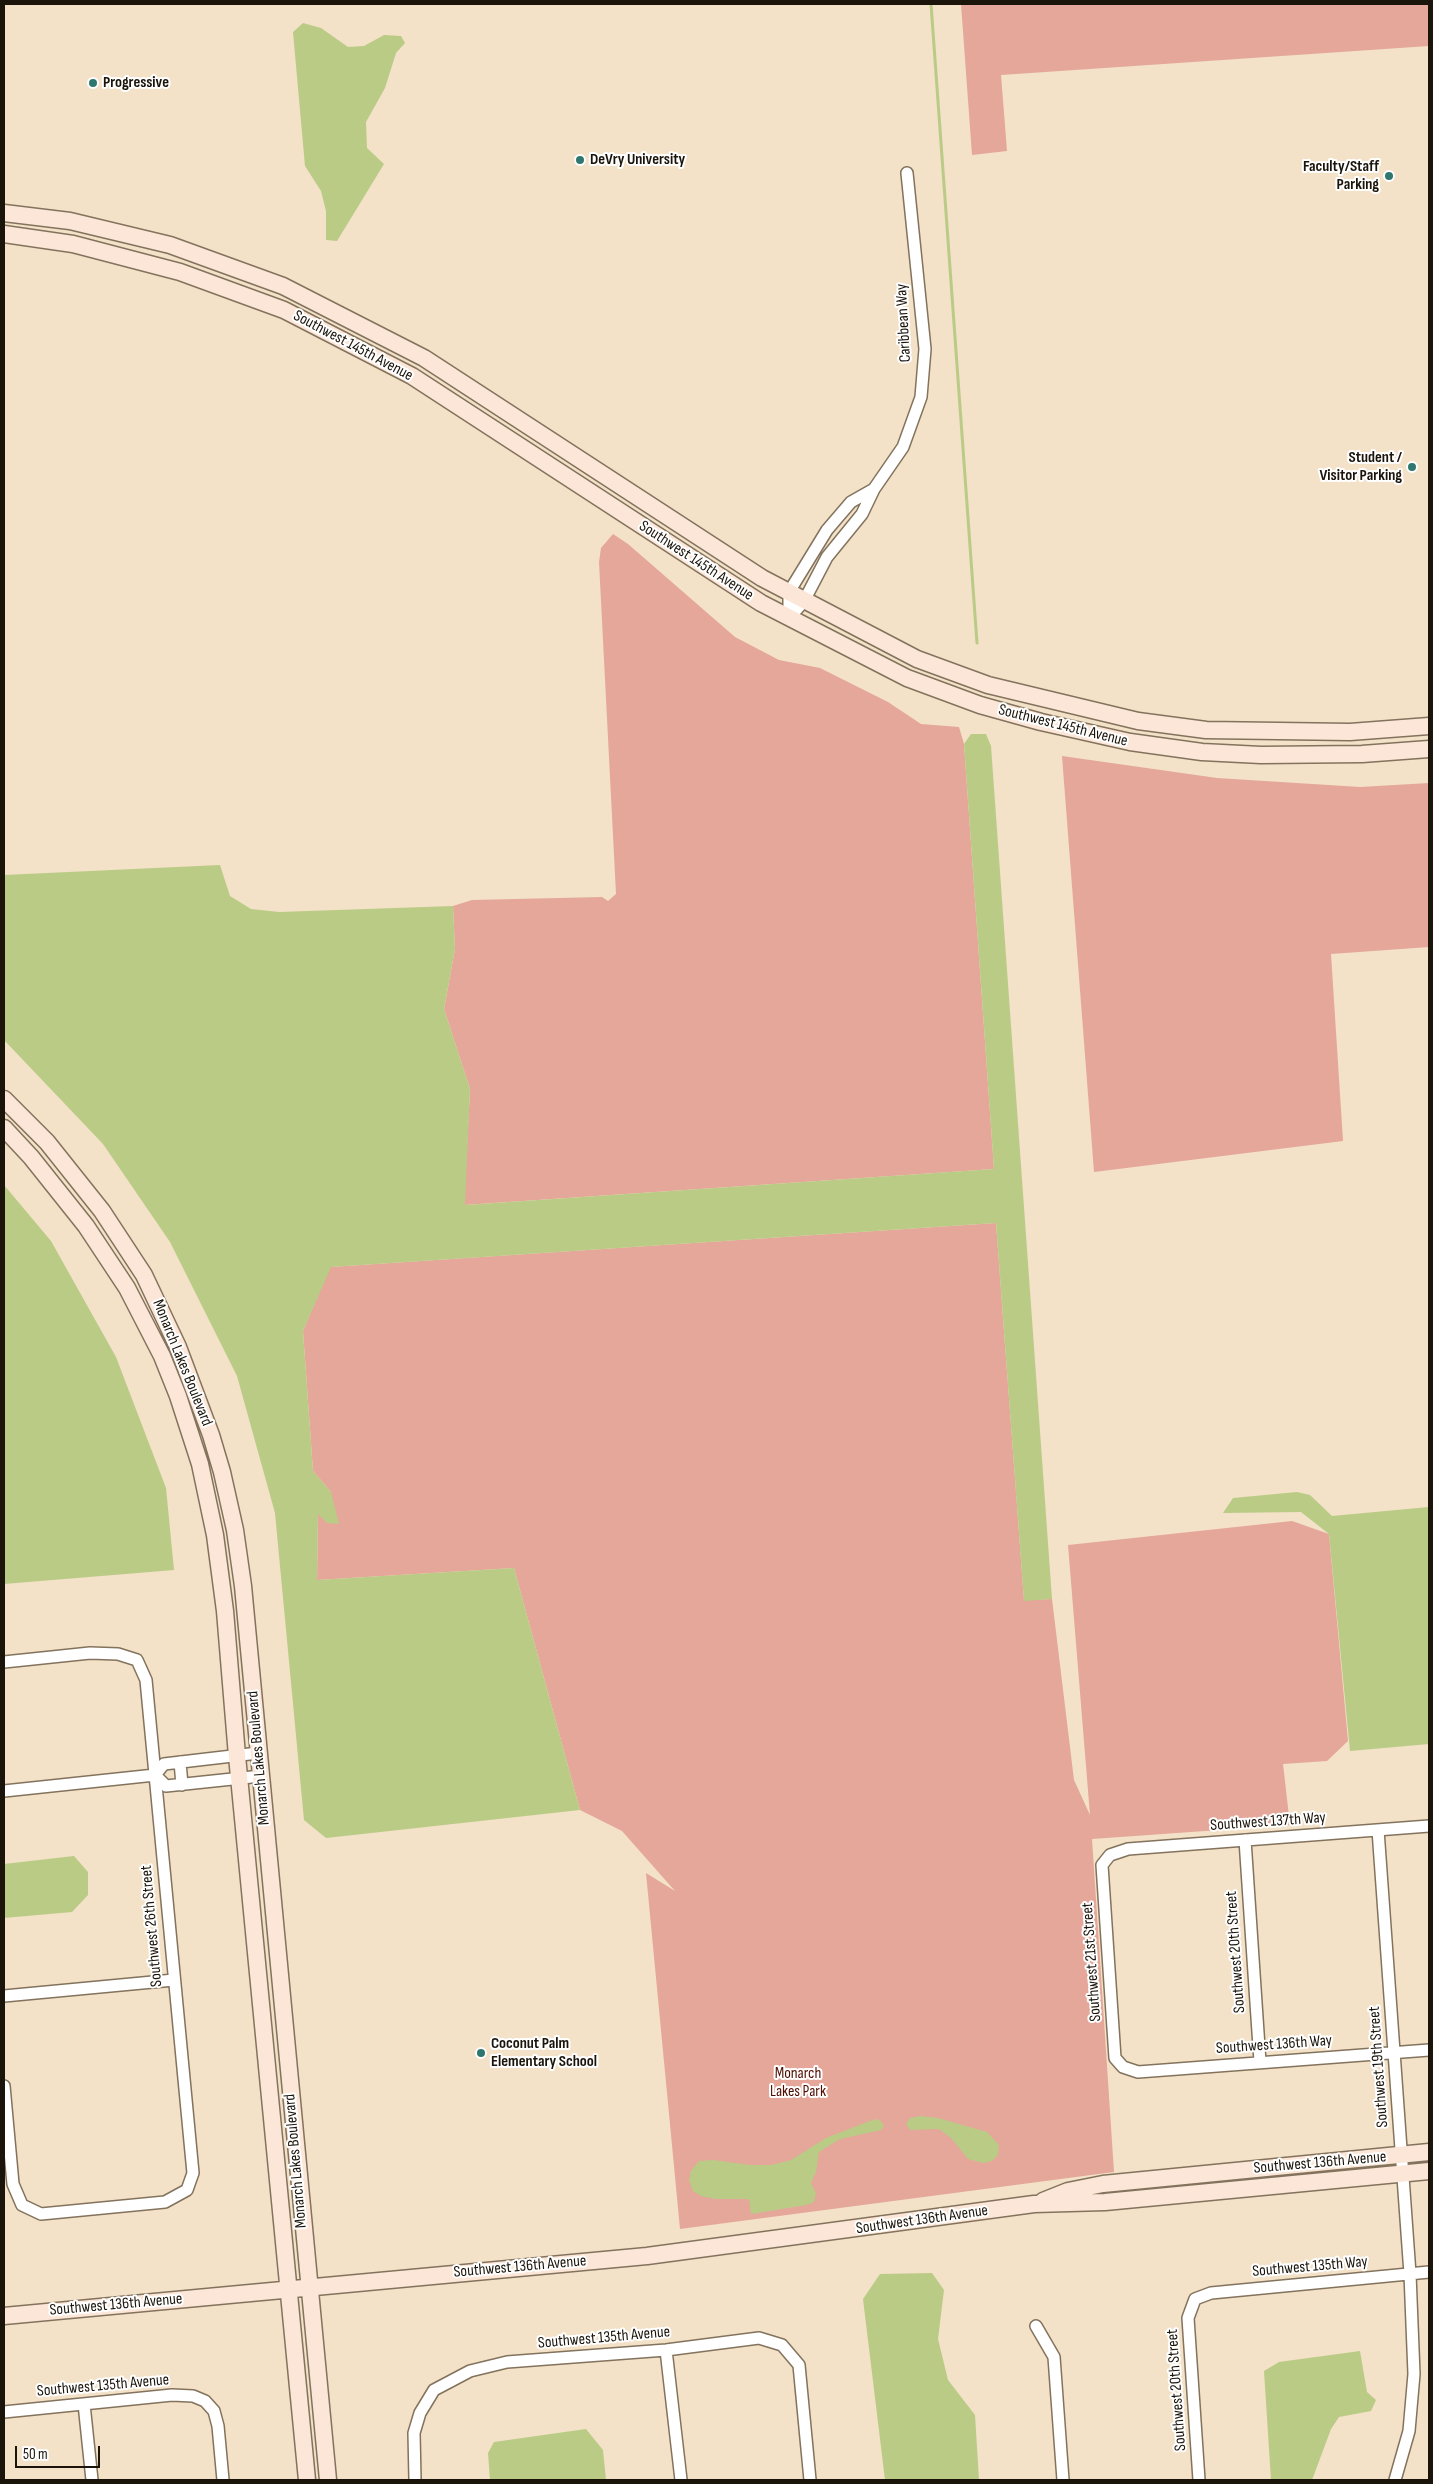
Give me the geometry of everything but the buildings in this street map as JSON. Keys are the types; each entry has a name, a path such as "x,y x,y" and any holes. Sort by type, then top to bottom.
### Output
{"street":[{"name":"Caribbean Way","path":"789,618 804,601 827,558 862,514 874,489 903,447 921,397 925,349 907,173"},
{"name":"Southwest 145th Avenue","path":"4,213 70,222 170,245 283,286 432,363 762,578 917,659 988,685 1138,721 1206,730 1350,732 1429,726"},
{"name":"Southwest 145th Avenue","path":"4,234 72,244 180,272 284,310 412,376 761,603 907,678 980,705 1040,722 1130,742 1202,752 1261,755 1362,754 1429,749"},
{"name":"Caribbean Way","path":"789,592 827,530 852,502 874,489"},
{"path":"789,592 789,618"},
{"name":"Monarch Lakes Boulevard","path":"4,1100 47,1142 102,1211 144,1275 178,1347 211,1435 222,1472 235,1530 247,1634 328,2480"},
{"name":"Monarch Lakes Boulevard","path":"4,1128 32,1157 86,1226 127,1288 162,1356 178,1396 200,1464 209,1507 225,1611 239,1778 307,2480"},
{"path":"209,1507 217,1506 222,1509 236,1608 247,1634"},
{"name":"Southwest 26th Street","path":"4,1662 90,1653 118,1654 136,1660 146,1680 194,2173 187,2190 165,2202 41,2214 22,2205 13,2184 4,2086"},
{"path":"4,1791 155,1775 164,1764 258,1753"},
{"path":"180,1762 182,1785"},
{"path":"155,1775 166,1786 261,1776"},
{"name":"Southwest 137th Way","path":"1110,1855 1128,1848 1429,1826"},
{"name":"Southwest 19th Street","path":"1378,1830 1410,2274 1414,2374 1409,2431 1395,2480"},
{"name":"Southwest 20th Street","path":"1245,1840 1260,2062"},
{"name":"Southwest 21st Street","path":"1110,1855 1102,1865 1116,2058 1123,2067"},
{"path":"4,1996 174,1980"},
{"name":"Southwest 136th Way","path":"1123,2067 1138,2072 1429,2050"},
{"name":"Southwest 136th Avenue","path":"1034,2204 1068,2191 1103,2184 1429,2152"},
{"name":"Southwest 136th Avenue","path":"4,2316 308,2286 647,2256 1034,2204 1105,2202 1429,2171"},
{"name":"Southwest 135th Way","path":"1195,2299 1211,2292 1429,2272"},
{"name":"Southwest 20th Street","path":"1195,2299 1188,2318 1199,2480"},
{"path":"1036,2326 1054,2357 1063,2480"},
{"name":"Southwest 135th Avenue","path":"415,2480 414,2433 420,2413 434,2390 470,2371 507,2362 666,2350 759,2338 782,2345 798,2365 810,2480"},
{"path":"666,2350 681,2480"},
{"name":"Southwest 135th Avenue","path":"4,2412 172,2395 193,2396 205,2401 214,2411 218,2426 223,2480"},
{"path":"84,2404 92,2480"}],"green space":[{"path":"961,4 1429,4 1429,46 1001,75 1007,151 972,155"},
{"path":"613,534 628,544 735,637 779,660 820,668 888,702 921,724 959,727 964,744 994,1169 464,1205 470,1089 444,1009 455,949 453,906 472,900 602,897 608,901 616,894 599,562 601,548"},
{"path":"1062,756 1217,778 1360,787 1429,783 1429,947 1331,954 1343,1141 1094,1172"},
{"name":"Monarch Lakes Park","path":"996,1223 1024,1600 1052,1599 1074,1780 1090,1815 1068,1545 1292,1521 1329,1534 1348,1741 1327,1761 1283,1764 1290,1825 1092,1839 1114,2172 680,2229 646,1873 675,1891 622,1831 580,1810 514,1568 317,1580 318,1513 331,1492 313,1471 303,1331 330,1267"}],"shaded area":[{"path":"303,23 321,28 348,47 364,46 384,35 401,36 405,43 396,53 385,88 366,122 367,148 384,164 337,241 326,240 326,211 321,191 305,166 293,32"},
{"path":"971,734 986,734 991,746 1052,1599 1024,1601 996,1223 331,1267 303,1331 313,1471 331,1492 339,1524 327,1523 318,1514 317,1580 514,1568 580,1810 326,1838 304,1820 275,1513 237,1376 170,1242 103,1144 4,1040 4,875 220,865 230,896 251,909 279,912 453,906 455,949 444,1009 470,1089 465,1205 994,1169 964,744"},
{"path":"4,1185 51,1241 116,1357 166,1488 174,1570 4,1584"},
{"path":"1297,1492 1310,1495 1332,1516 1429,1507 1429,1744 1350,1751 1329,1534 1301,1512 1223,1513 1233,1498"},
{"path":"74,1856 88,1872 88,1895 72,1912 4,1918 4,1864"},
{"path":"921,2116 938,2118 987,2132 999,2145 998,2155 992,2161 983,2163 968,2159 952,2139 939,2129 910,2130 906,2124 910,2118"},
{"path":"875,2119 881,2121 884,2126 881,2130 840,2139 819,2152 816,2172 811,2183 816,2193 814,2202 806,2205 751,2214 749,2199 716,2199 701,2196 693,2191 689,2180 691,2171 699,2161 713,2160 750,2165 771,2165 791,2160 826,2138"},
{"path":"932,2273 944,2290 938,2339 948,2380 975,2415 979,2480 885,2480 863,2299 880,2274"},
{"path":"1360,2351 1367,2392 1376,2400 1371,2411 1339,2417 1331,2429 1312,2480 1271,2480 1264,2371 1279,2362"},
{"path":"586,2429 603,2450 606,2480 490,2480 488,2453 494,2442"}],"waterway":[{"path":"931,4 977,643"}],"place":[{"name":"Progressive","path":"93,83"},
{"name":"DeVry University","path":"580,160"},
{"name":"Faculty/Staff Parking","path":"1389,176"},
{"name":"Student / Visitor Parking","path":"1412,467"},
{"name":"Coconut Palm Elementary School","path":"481,2053"}]}
